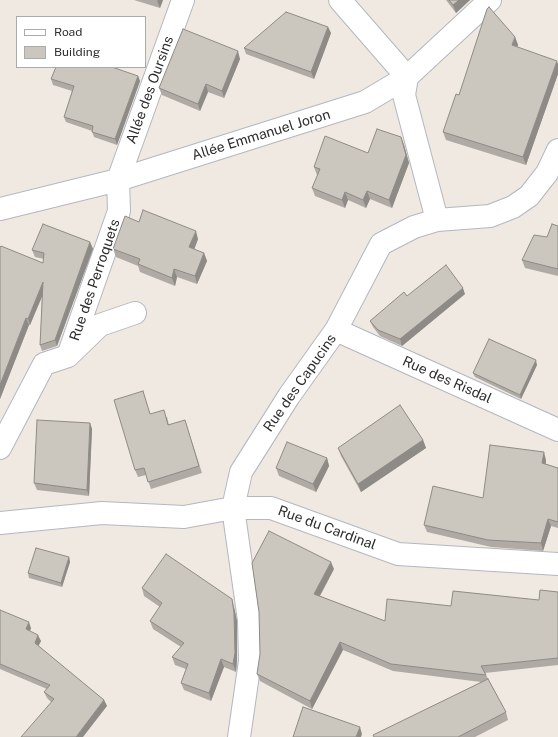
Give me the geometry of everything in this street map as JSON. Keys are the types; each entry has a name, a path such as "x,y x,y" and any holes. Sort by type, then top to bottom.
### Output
{"street":[{"name":"Allée des Oursins","path":"118,180 183,0"},
{"path":"340,0 407,77 404,95 437,220"},
{"name":"Allée Emmanuel Joron","path":"0,209 118,180 365,102 407,77 490,0"},
{"name":"Rue des Capucins","path":"240,737 250,661 249,620 233,508 241,472 289,396 336,330 381,244 414,227 437,220 490,216 513,207 529,196 547,173 558,150"},
{"name":"Rue des Perroquets","path":"68,356 119,211 118,180"},
{"name":"Rue des Perroquets","path":"0,448 44,364 68,356 100,325 134,313"},
{"name":"Rue des Risdal","path":"336,330 558,430"},
{"name":"Rue du Cardinal","path":"0,523 102,513 184,517 233,508 271,508 398,554 558,564"}],"building":[{"path":"449,0 459,0 453,5"},
{"path":"489,7 515,37 512,45 557,61 523,157 443,132 456,94 459,95 487,9"},
{"path":"286,12 328,27 311,72 244,48"},
{"path":"183,29 238,51 222,91 206,84 198,104 159,88"},
{"path":"56,68 115,68 138,76 115,139 92,132 93,126 64,117 74,86 51,79"},
{"path":"377,129 401,137 406,155 389,200 367,191 363,200 345,192 342,200 312,188 320,169 314,167 325,136 368,153"},
{"path":"143,210 196,231 189,247 204,253 195,276 174,269 172,278 138,264 140,259 113,249 125,216 139,222"},
{"path":"43,224 90,242 55,340 40,345 43,282 28,319 26,318 0,385 0,247 1,246 43,263 44,253 32,250"},
{"path":"552,224 558,226 558,269 522,260 534,235 547,237"},
{"path":"446,265 463,288 400,339 378,330 370,321 404,292 407,296"},
{"path":"489,339 536,360 520,395 473,373"},
{"path":"143,391 150,414 164,410 168,425 185,420 199,466 148,482 144,468 135,470 114,400"},
{"path":"400,405 423,440 358,484 338,448"},
{"path":"37,420 90,423 87,490 34,483"},
{"path":"287,442 327,458 313,484 276,468"},
{"path":"490,445 544,452 542,463 558,468 558,522 548,519 541,543 488,540 424,525 433,486 483,498"},
{"path":"269,531 331,562 314,594 385,621 387,599 451,606 453,591 539,600 540,590 558,592 558,658 481,666 486,675 391,664 340,642 310,701 257,674 260,654 259,612 252,563"},
{"path":"36,548 69,557 61,583 28,573"},
{"path":"166,554 232,599 234,613 235,653 233,664 221,659 209,693 181,683 188,664 172,657 184,643 150,621 162,603 142,588"},
{"path":"0,610 29,622 26,629 38,635 35,643 104,700 76,737 21,737 54,699 44,692 50,685 0,664"},
{"path":"488,679 506,712 458,737 374,737 373,735"},
{"path":"303,707 360,727 356,737 293,737"}]}
